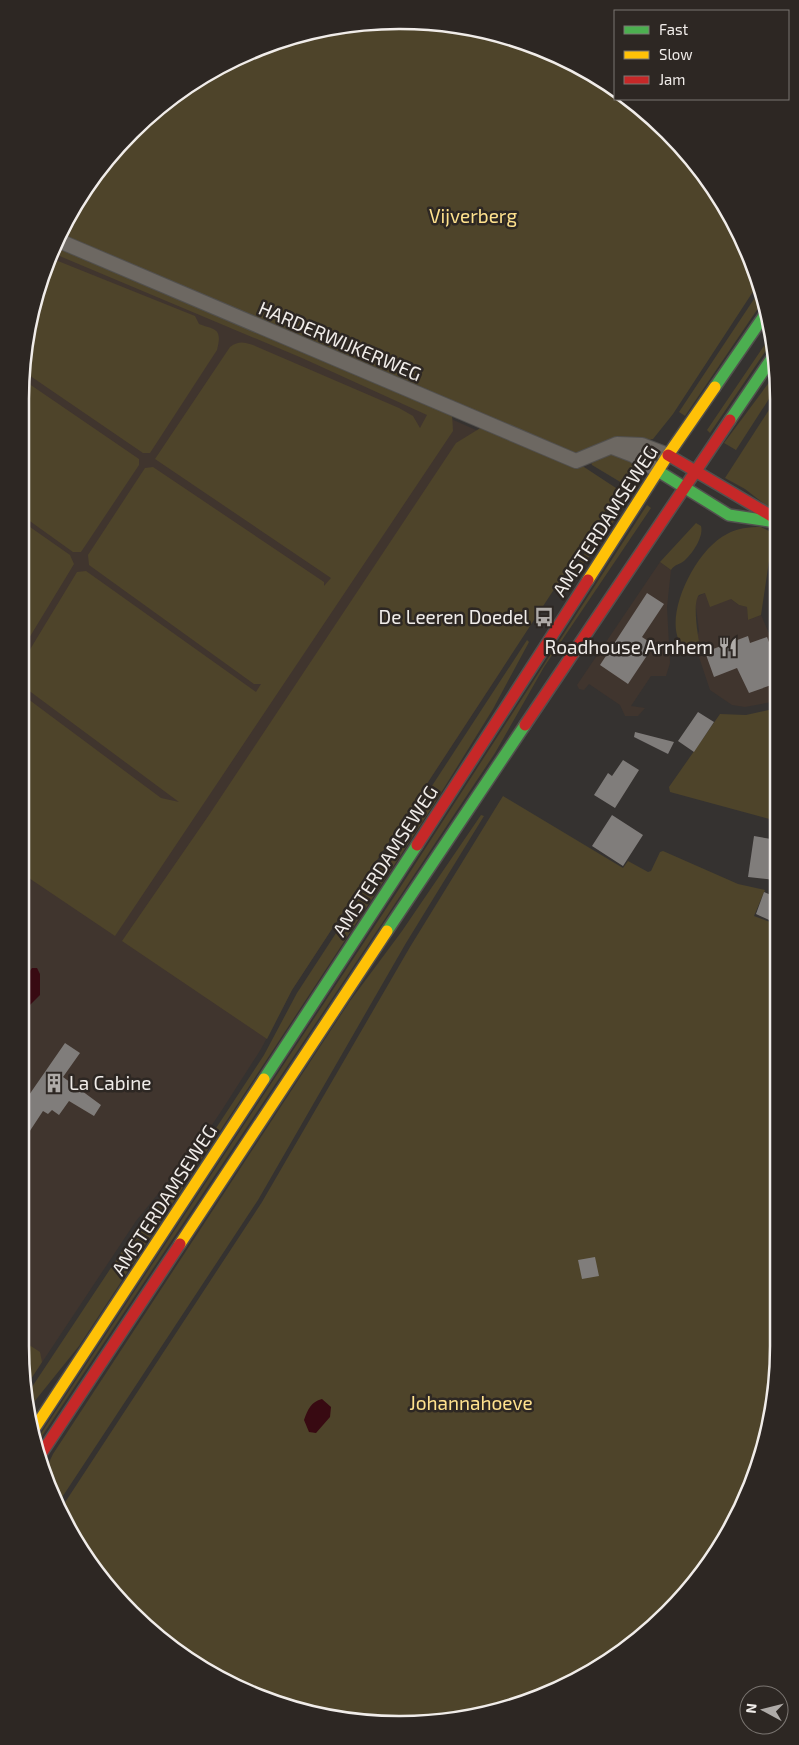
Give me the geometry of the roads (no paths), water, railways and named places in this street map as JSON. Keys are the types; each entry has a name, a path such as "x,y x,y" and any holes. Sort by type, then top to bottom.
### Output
{"main road":[{"name":"AMSTERDAMSEWEG","path":"37,1424 429,827 668,455 761,320"},
{"name":"AMSTERDAMSEWEG","path":"43,1449 375,948 768,364"},
{"path":"668,455 696,470 770,516"},
{"path":"658,471 729,515 770,519"}],"street":[{"name":"HARDERWIJKERWEG","path":"64,243 576,461 583,460 609,446 617,444 636,444 668,455"},
{"path":"609,446 633,454 658,471"}],"place":[{"name":"De Leeren Doedel","path":"544,617"},
{"name":"Roadhouse Arnhem","path":"728,647"},
{"name":"La Cabine","path":"54,1083"}],"park label":[{"name":"Vijverberg","path":"473,216"},
{"name":"Johannahoeve","path":"471,1403"}]}
